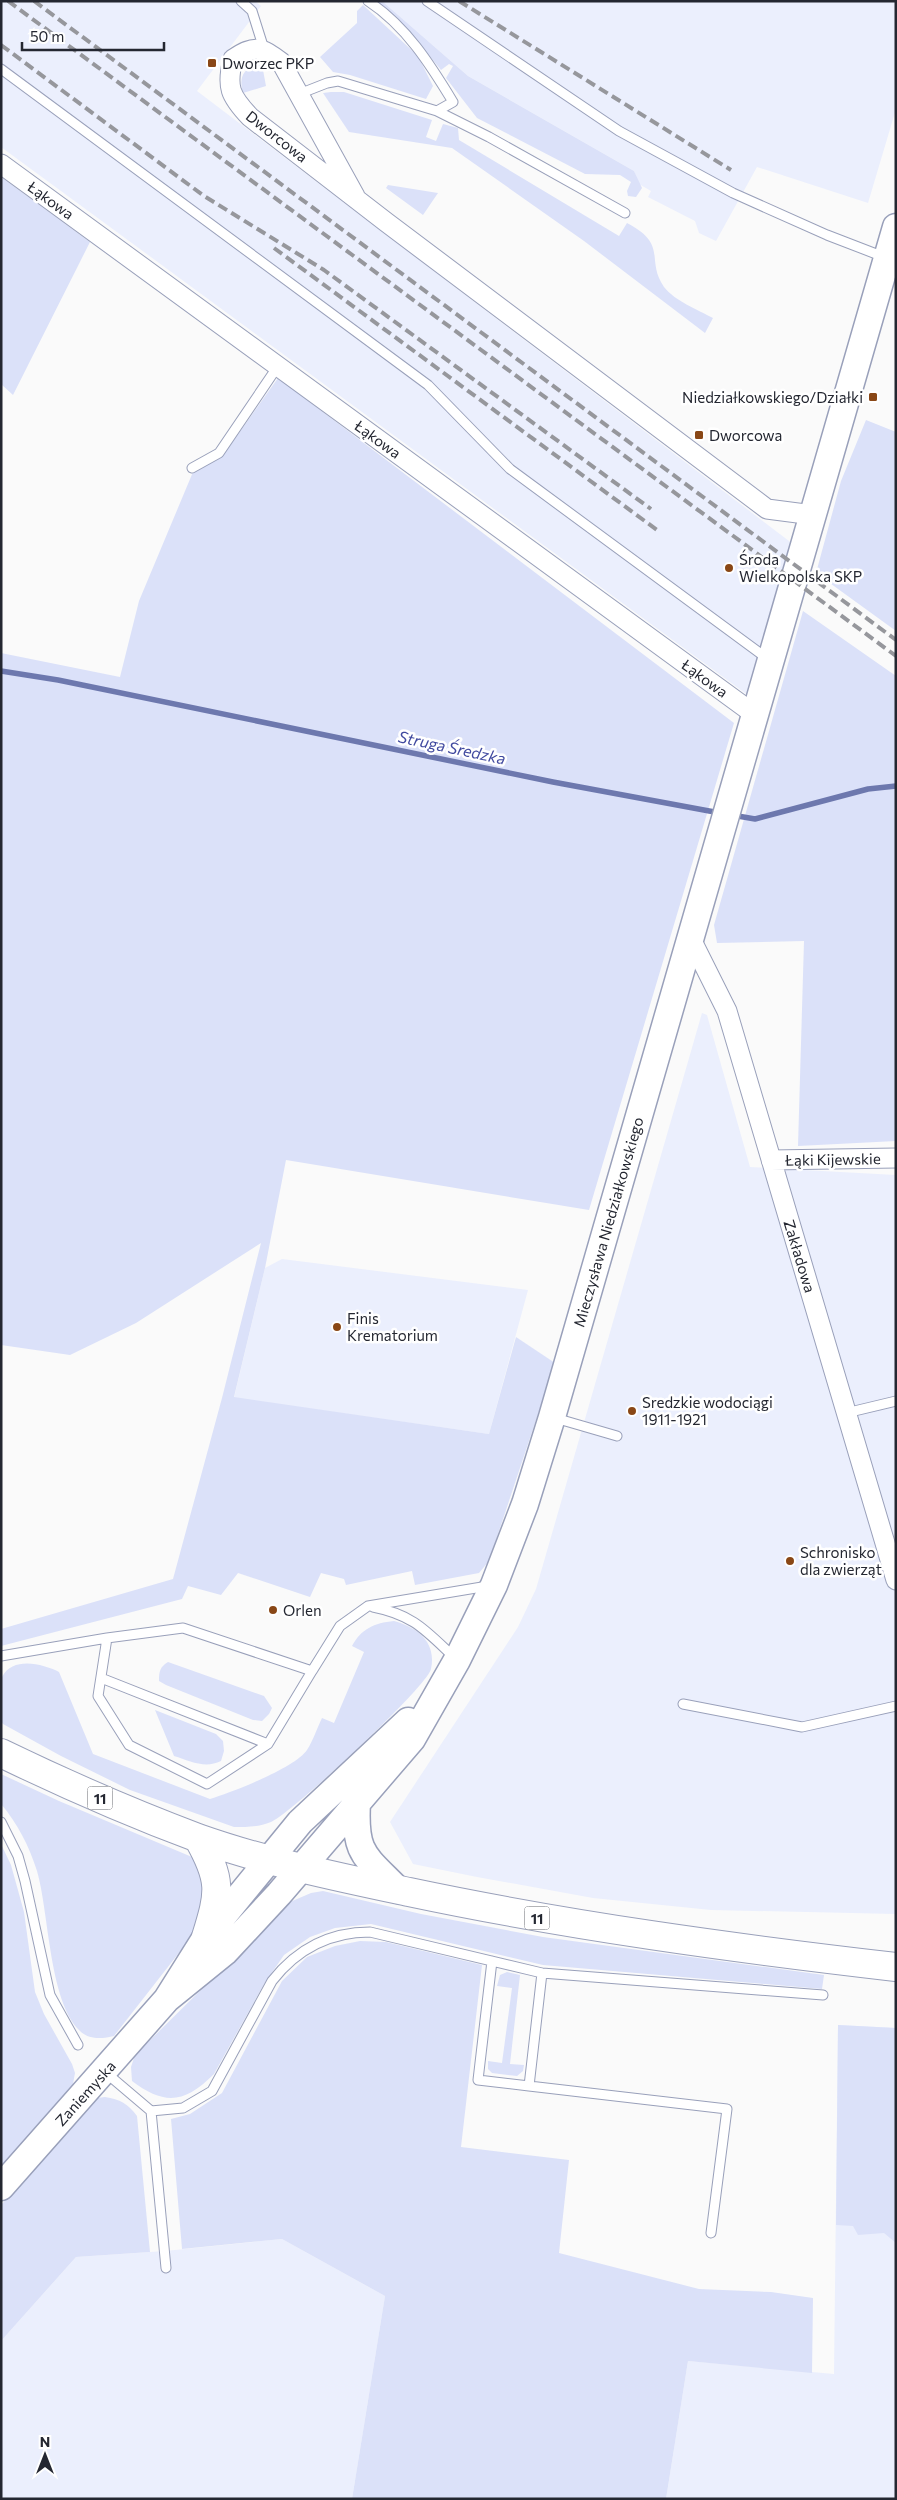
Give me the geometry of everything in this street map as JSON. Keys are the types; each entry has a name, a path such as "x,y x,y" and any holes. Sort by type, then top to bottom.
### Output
{"highway":[{"name":"11","path":"2,1752 82,1790 198,1838 302,1868 535,1918 677,1940 896,1967"},
{"path":"198,1838 213,1864 218,1899 206,1937"}],"street":[{"name":"Dworcowa","path":"354,196 281,62 264,49 248,49 233,59 228,78 233,100 250,116 354,196 767,509 813,515"},
{"name":"Łąkowa","path":"1,164 754,714"},
{"path":"754,714 892,244"},
{"name":"Mieczysława Niedziałkowskiego","path":"302,1868 412,1739 440,1692 494,1585 526,1504 754,714"},
{"name":"Zakładowa","path":"690,938 727,1012 896,1580"},
{"name":"Łąki Kijewskie","path":"771,1160 896,1158"},
{"name":"Mieczysława Niedziałkowskiego","path":"268,1859 300,1822 440,1692"},
{"path":"357,1802 357,1836 360,1848 398,1890"},
{"name":"Zaniemyska","path":"1,2187 168,1999 206,1937 268,1859"},
{"name":"Zaniemyska","path":"168,1999 225,1952 302,1868"}],"lane":[{"path":"241,1 252,11 264,49"},
{"path":"368,1 400,29 419,49 453,102 437,112"},
{"path":"427,1 620,131 733,193 826,235 892,244"},
{"path":"1,69 428,385 510,469 770,660"},
{"path":"299,94 327,83 338,81 437,112 488,137 625,213"},
{"path":"192,468 219,453 278,366"},
{"path":"846,1413 896,1401"},
{"path":"552,1417 617,1436"},
{"path":"107,1638 98,1696 129,1745 208,1784 268,1744 340,1626 368,1606 494,1585"},
{"path":"368,1606 394,1611 416,1622 457,1660"},
{"path":"1,1656 107,1638 183,1628 312,1671"},
{"path":"101,1678 268,1744"},
{"path":"683,1704 802,1727 896,1706"},
{"path":"1,1822 18,1856 26,1881 50,1995 78,2045"},
{"path":"150,2111 183,2108 212,2091 272,1981 291,1960 315,1944 342,1934 370,1932 542,1973 823,1995"},
{"path":"492,1961 478,2080 727,2109 711,2233"},
{"path":"529,2086 542,1973"},
{"path":"105,2072 150,2111 166,2268"}],"shaded area":[{"path":"1,1 255,1 261,6 197,91 793,544 749,696 1,147"},
{"path":"375,1 382,1 468,76 634,171 642,188 636,197 628,196 627,191 631,182 620,175 585,174 477,118 446,78 453,66 449,64 441,70 417,41"},
{"path":"382,1 896,1 896,109 868,203 757,167 716,241 699,233 695,221 648,197 651,191 639,184 634,171 468,76"},
{"path":"363,5 418,56 433,86 426,99 350,75 333,72 320,57 357,23 357,11"},
{"path":"256,64 264,65 273,70 263,70 266,86 243,93 241,83 243,76 251,66"},
{"path":"344,92 432,120 426,137 436,141 443,124 458,128 459,140 619,236 627,223 640,231 648,238 652,246 656,268 664,287 680,301 713,318 705,333 584,241 452,148 349,132 323,93"},
{"path":"1,177 90,242 13,395 1,384"},
{"path":"388,185 438,193 423,215 386,188"},
{"path":"278,378 734,723 589,1210 286,1160 265,1268 234,1397 489,1434 516,1337 555,1363 489,1561 479,1573 415,1585 412,1571 346,1585 344,1579 321,1573 310,1597 238,1573 221,1595 188,1586 182,1599 1,1646 1,1629 173,1579 222,1398 261,1243 136,1323 70,1355 1,1345 1,653 120,677 139,601 193,472 222,457"},
{"path":"866,420 896,432 896,631 816,573 841,481"},
{"path":"803,611 896,676 896,1141 798,1146 804,941 717,943 714,925"},
{"path":"702,1013 707,1015 750,1167 896,1175 896,1914 711,1910 593,1898 477,1877 413,1864 390,1822 518,1627 536,1589"},
{"path":"282,1259 528,1290 489,1434 234,1398 265,1268"},
{"path":"394,1621 417,1631 428,1643 432,1659 431,1669 424,1680 384,1723 330,1774 284,1814 262,1825 234,1827 130,1790 61,1756 3,1724 1,1721 1,1681 7,1670 21,1664 45,1666 59,1672 93,1754 210,1799 277,1772 300,1757 307,1750 322,1718 334,1723 364,1652 352,1646 356,1640 364,1631 374,1625"},
{"path":"168,1662 264,1696 272,1708 262,1721 253,1720 166,1685 159,1681 159,1675 160,1670"},
{"path":"155,1710 216,1734 223,1741 224,1751 221,1761 203,1764 174,1756"},
{"path":"1,1774 59,1801 192,1857 207,1880 196,1931 114,2036 100,2038 87,2036 79,2030 69,2016 61,1998 51,1955 37,1871 13,1819 1,1804"},
{"path":"1,1844 11,1865 24,1912 35,1992 44,2014 72,2064 75,2073 73,2084 64,2098 1,2168"},
{"path":"323,1891 421,1914 543,1937 824,1975 822,1989 543,1965 371,1924 335,1928 310,1937 284,1955 264,1984 214,2074 204,2084 184,2096 174,2098 155,2095 132,2081 131,2067 135,2055 290,1902 311,1893"},
{"path":"360,1941 386,1942 482,1965 461,2147 569,2160 559,2253 699,2289 771,2292 813,2298 812,2373 688,2361 666,2499 352,2499 385,2296 282,2239 182,2249 171,2119 190,2114 222,2093 282,1981 307,1957 335,1946"},
{"path":"507,1972 520,1975 510,2064 524,2065 523,2071 517,2076 492,2073 488,2069 488,2061 502,2063 512,1988 497,1986 500,1975"},
{"path":"838,2025 896,2028 896,2499 666,2499 688,2361 834,2374"},
{"path":"838,2025 896,2028 896,2243 884,2233 858,2235 853,2226 836,2225"},
{"path":"105,2097 123,2103 137,2116 150,2252 76,2257 1,2341 1,2205 97,2098"},
{"path":"282,2239 385,2296 352,2499 1,2499 1,2341 76,2257 165,2251"}],"waterway":[{"name":"Struga Średzka","path":"1,671 58,680 553,782 720,813"},
{"name":"Struga Średzka","path":"732,815 755,819 868,789 896,786"}],"railway":[{"path":"8,1 896,656"},
{"path":"34,1 896,640"},
{"path":"459,1 731,170"},
{"path":"1,45 204,196 324,270 651,509"},
{"path":"274,248 657,530"}],"place":[{"name":"Dworzec PKP","path":"212,63"},
{"name":"Niedziałkowskiego/Działki","path":"873,397"},
{"name":"Dworcowa","path":"699,435"},
{"name":"Środa Wielkopolska SKP","path":"729,568"},
{"name":"Finis Krematorium","path":"337,1327"},
{"name":"Sredzkie wodociągi 1911-1921","path":"632,1411"},
{"name":"Schronisko dla zwierząt","path":"790,1561"},
{"name":"Orlen","path":"273,1610"}]}
